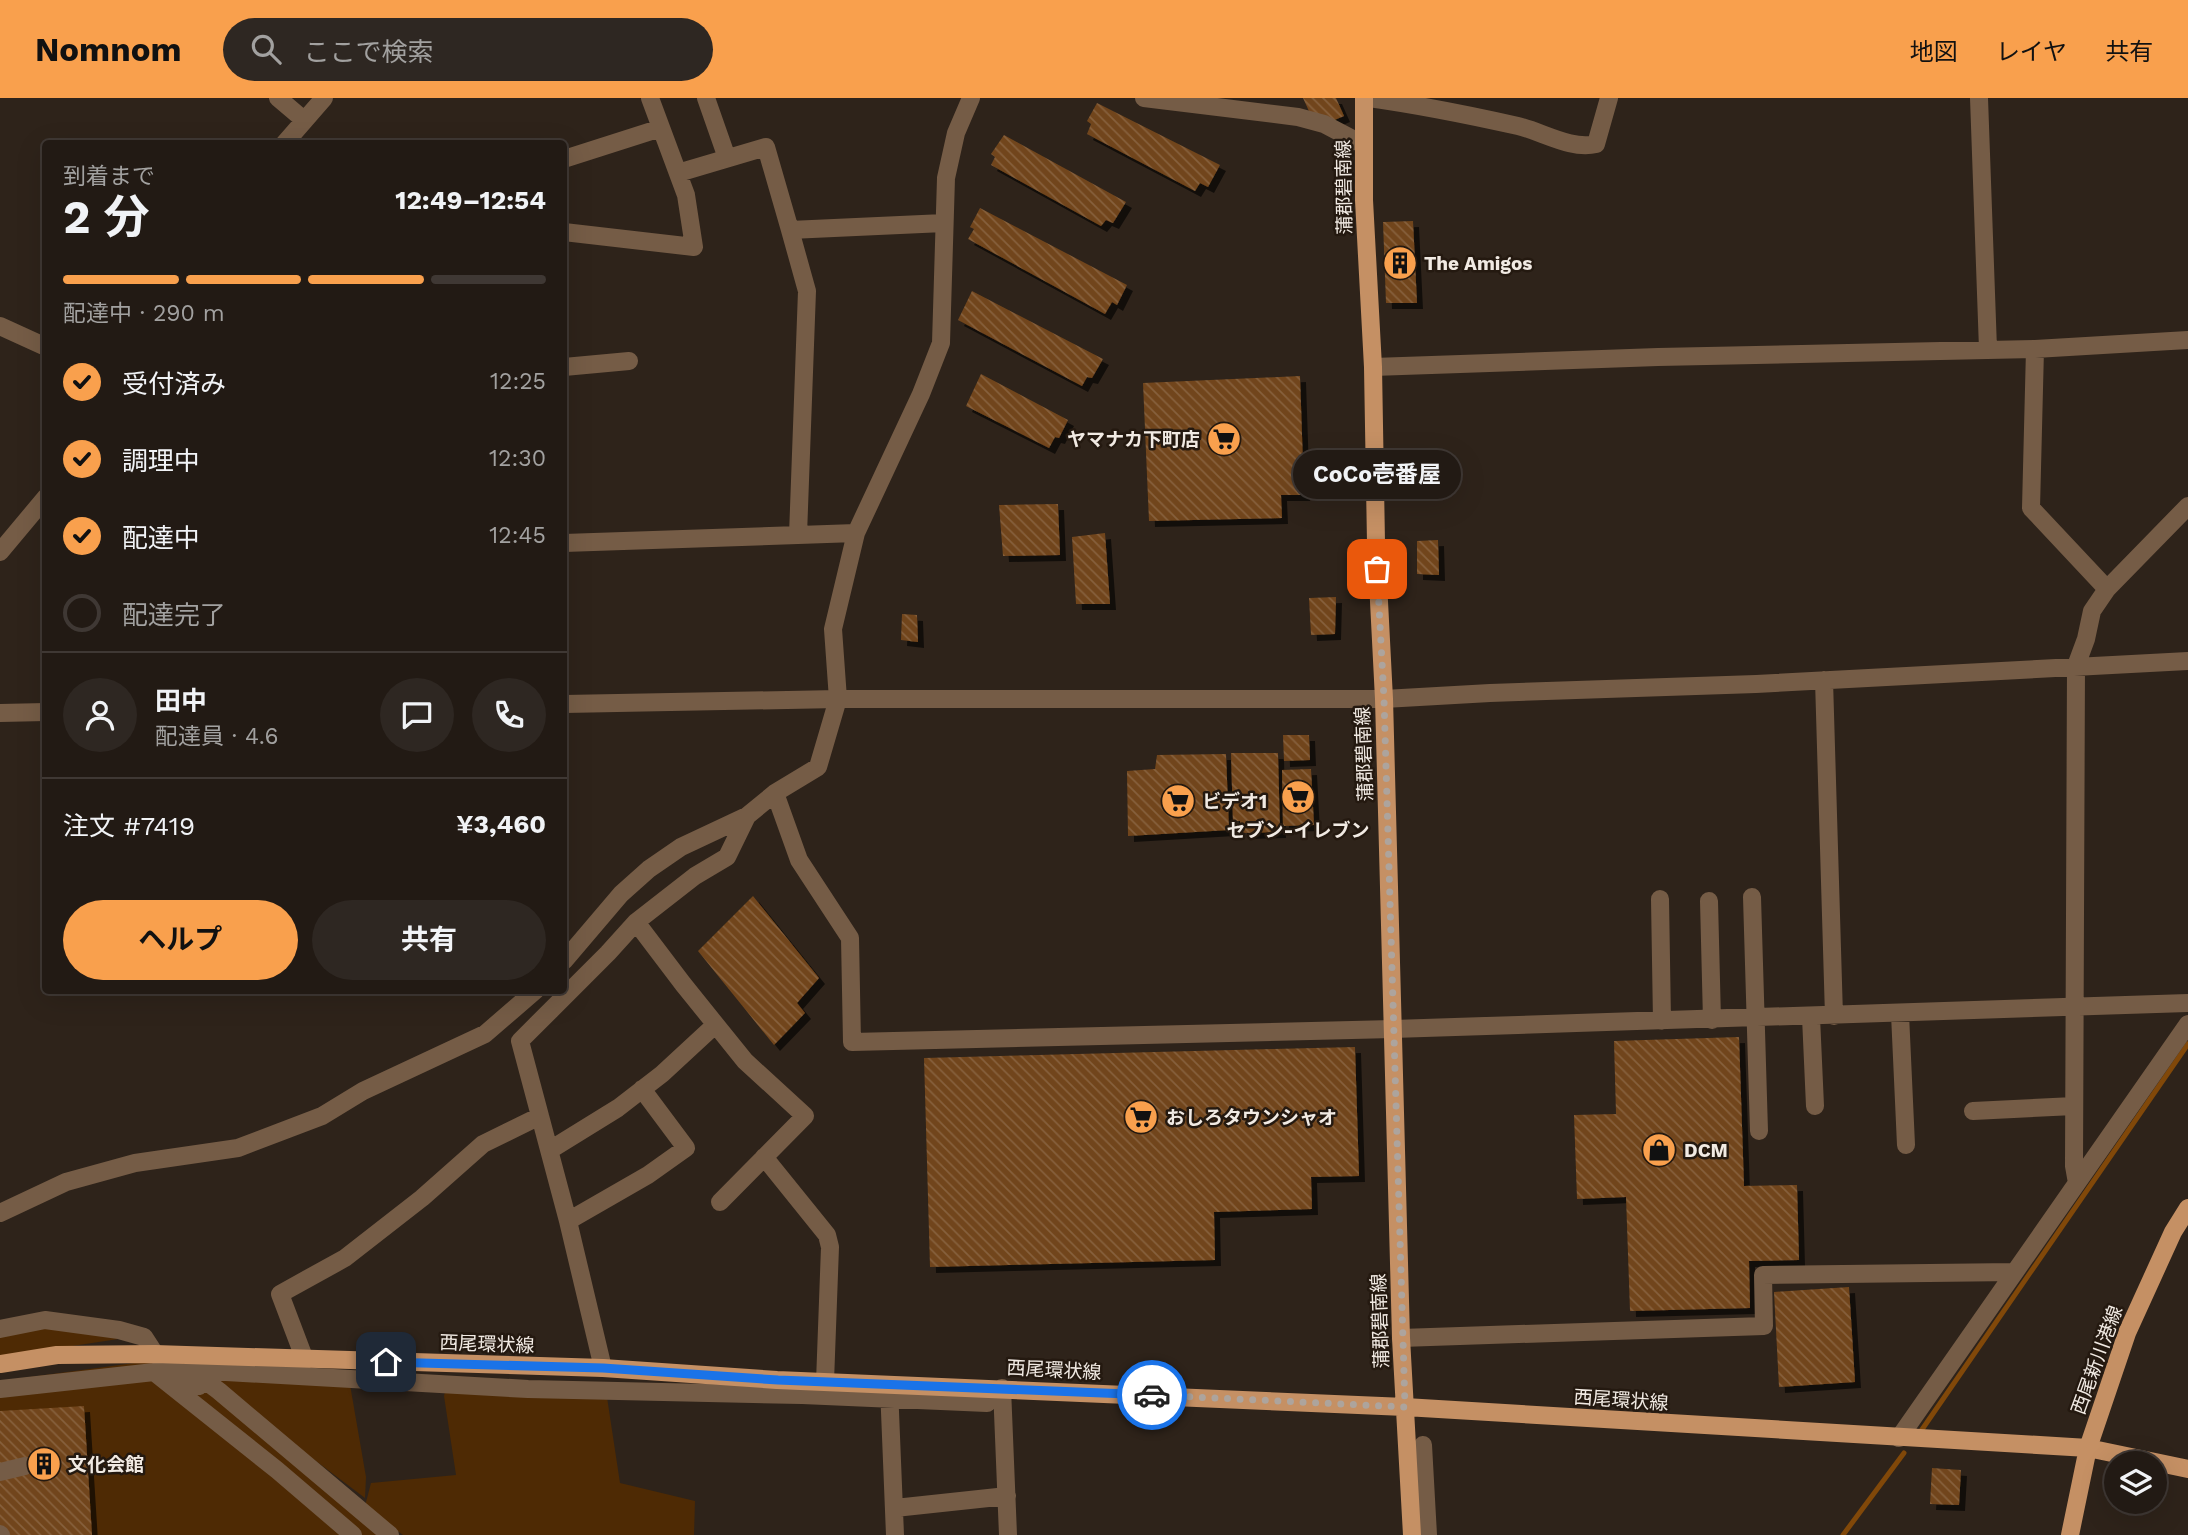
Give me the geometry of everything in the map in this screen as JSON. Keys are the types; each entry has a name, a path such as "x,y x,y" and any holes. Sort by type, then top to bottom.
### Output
{"main road":[{"name":"蒲郡碧南線","path":"1366,98 1364,200 1373,367 1376,543 1384,699 1401,1338 1412,1535"},
{"name":"西尾新川港線","path":"2070,1535 2088,1448 2127,1333 2173,1232 2188,1208"},
{"name":"西尾環状線","path":"0,1364 57,1356 155,1354 603,1368 825,1381 890,1391 1002,1388 1405,1407 2088,1448 2188,1469"}],"street":[{"path":"278,98 304,120"},
{"path":"287,140 324,98"},
{"path":"567,232 694,247 686,195 650,98"},
{"path":"706,98 727,158"},
{"path":"567,957 621,894 649,869 681,847 747,816 775,793 818,766 838,699 833,629 856,533 921,394 941,343 944,223 949,162 956,133 971,98"},
{"path":"1144,98 1298,117 1324,124 1364,145"},
{"path":"1366,98 1424,102 1522,127 1583,147 1596,144 1609,98"},
{"path":"1979,98 1988,349"},
{"path":"567,158 661,128"},
{"path":"678,173 766,147 807,291 798,535"},
{"path":"790,230 944,223"},
{"path":"0,326 42,345"},
{"path":"1373,367 2035,348 2188,340"},
{"path":"2035,348 2031,508 2108,589"},
{"path":"567,367 629,361"},
{"path":"0,552 42,502"},
{"path":"2077,1183 2074,1166 2076,666 2092,611 2108,589 2188,506"},
{"path":"567,543 856,533"},
{"path":"567,704 838,699 1384,699 2188,662"},
{"path":"1824,680 1835,1016"},
{"path":"0,713 42,712"},
{"path":"775,793 799,860 850,938 852,1042 1712,1020 2188,1003"},
{"path":"603,1368 550,1150 520,1041 636,922 695,876 727,857 747,816"},
{"path":"1752,897 1759,1131"},
{"path":"1660,899 1662,1021"},
{"path":"1709,901 1712,1020"},
{"path":"636,922 745,1060 805,1116 720,1202"},
{"path":"0,1213 66,1182 135,1163 238,1148 322,1116 363,1091 485,1034 531,994"},
{"path":"1900,1014 1906,1145"},
{"path":"1811,1017 1815,1106"},
{"path":"1899,1438 2188,1024"},
{"path":"550,1150 618,1108 715,1025"},
{"path":"568,1222 648,1175 686,1148 642,1089"},
{"path":"1973,1111 2074,1106"},
{"path":"305,1360 280,1294 345,1258 422,1198 484,1144 540,1116"},
{"path":"764,1157 827,1235 830,1247 825,1381"},
{"path":"1401,1338 1764,1326 1763,1275 2015,1272"},
{"path":"0,1329 45,1320 119,1330 144,1337 155,1354 239,1415 379,1535"},
{"path":"390,1535 191,1370 528,1389 890,1391 987,1403"},
{"path":"0,1389 154,1372 277,1470 352,1535"},
{"path":"1002,1388 1008,1535"},
{"path":"890,1391 895,1535"},
{"path":"1423,1445 1428,1535"},
{"path":"0,1472 25,1466"},
{"path":"895,1508 1007,1496"}],"shaded area":[{"path":"43,1325 125,1338 0,1357 0,1333"},
{"path":"149,1361 348,1373 366,1477 365,1498 304,1452 365,1506 371,1483 456,1475 444,1396 448,1379 605,1384 620,1483 695,1501 694,1535 403,1535 373,1513 397,1535 92,1535 84,1408 0,1424 0,1381"}],"building":[{"path":"1303,98 1336,98 1344,116 1325,124 1313,120"},
{"path":"1097,103 1220,165 1208,187 1200,183 1195,191 1087,134 1091,124 1087,121"},
{"path":"1004,135 1126,202 1113,223 1106,220 1101,226 991,165 995,157 991,154"},
{"path":"980,208 1127,285 1117,305 1112,302 1105,314 968,239 974,229 970,227"},
{"name":"The Amigos","path":"1413,221 1417,303 1386,303 1383,222"},
{"path":"972,291 1103,359 1092,378 1087,377 1082,386 958,320"},
{"path":"981,374 1068,420 1059,438 1055,437 1049,448 966,406"},
{"name":"ヤマナカ下町店","path":"1300,376 1304,495 1281,495 1282,518 1149,521 1143,383"},
{"path":"1058,504 1060,555 1003,556 999,505"},
{"path":"1105,533 1110,604 1076,604 1072,537"},
{"path":"1438,540 1439,575 1417,574 1417,541"},
{"path":"1336,597 1335,634 1311,635 1309,598"},
{"path":"902,614 917,615 918,642 901,640"},
{"path":"1283,735 1309,735 1310,760 1284,761"},
{"path":"1231,753 1278,753 1280,832 1242,833 1240,821 1233,821"},
{"name":"ビデオ1","path":"1226,754 1229,830 1128,836 1127,771 1155,769 1157,755"},
{"name":"セブン-イレブン","path":"1311,769 1314,825 1283,826 1282,770"},
{"path":"753,896 819,978 797,1003 805,1013 774,1045 698,951"},
{"name":"DCM","path":"1739,1037 1744,1186 1797,1185 1799,1260 1749,1261 1750,1308 1630,1311 1626,1197 1577,1199 1574,1115 1616,1114 1614,1041"},
{"name":"おしろタウンシャオ","path":"1355,1047 1359,1176 1311,1177 1312,1209 1214,1212 1215,1260 930,1267 924,1058"},
{"path":"1849,1287 1855,1382 1779,1387 1774,1292"},
{"name":"文化会館","path":"84,1406 92,1535 0,1535 0,1411"},
{"path":"1932,1468 1961,1470 1959,1505 1930,1504"}],"waterway":[{"path":"1921,1431 2188,1044"},
{"path":"1843,1535 1904,1453"}],"way so far":[{"path":"1152,1395 1405,1407 1384,699 1377,569"}],"place":[{"name":"The Amigos","path":"1400,263"},
{"name":"ヤマナカ下町店","path":"1224,439"},
{"name":"CoCo壱番屋","path":"1377,569"},
{"name":"セブン-イレブン","path":"1298,797"},
{"name":"ビデオ1","path":"1178,801"},
{"name":"おしろタウンシャオ","path":"1141,1117"},
{"name":"DCM","path":"1659,1150"},
{"name":"文化会館","path":"44,1464"}],"route":[{"path":"386,1362 603,1368 778,1380 1152,1395"}]}
